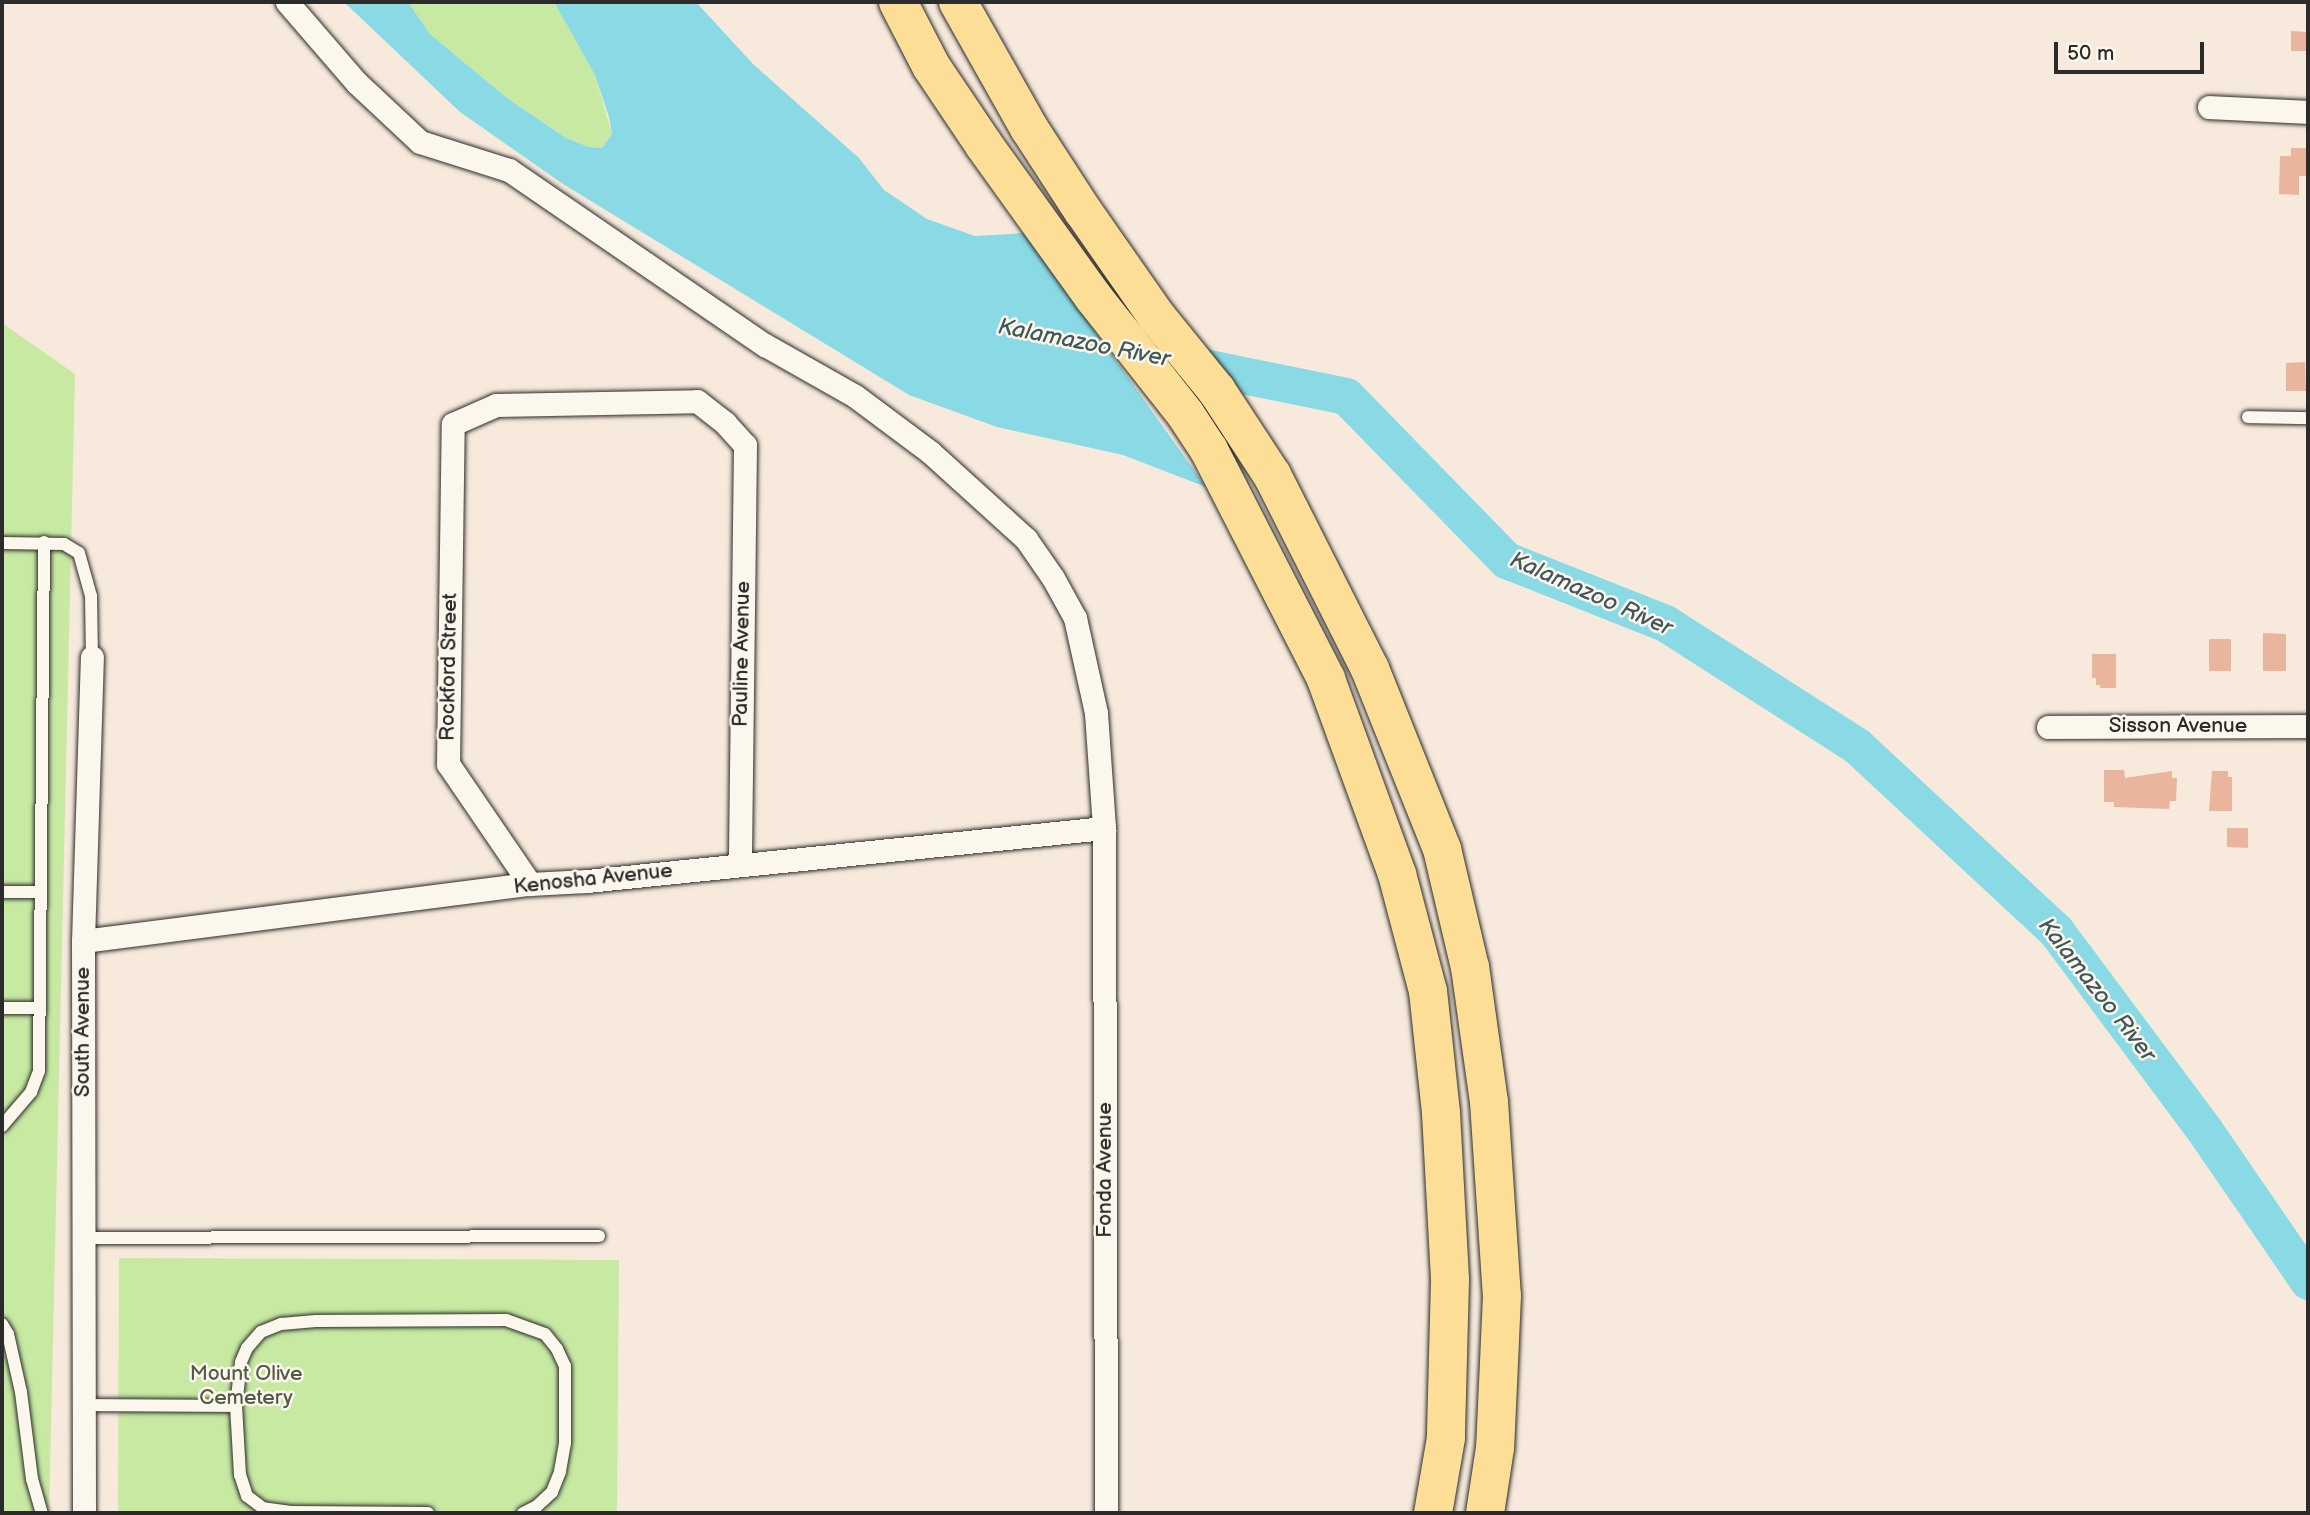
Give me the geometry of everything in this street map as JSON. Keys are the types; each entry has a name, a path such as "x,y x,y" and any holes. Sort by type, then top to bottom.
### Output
{"highway":[{"path":"898,2 931,66 1028,207 1094,298 1186,415 1209,450 1326,679 1397,874 1428,992 1441,1113 1450,1280 1446,1437 1433,1513"},
{"path":"958,2 1029,128 1083,211 1157,317 1217,391 1272,475 1370,669 1442,849 1470,967 1489,1102 1502,1296 1495,1448 1485,1513"},
{"path":"980,2 1029,128"}],"street":[{"name":"Fonda Avenue","path":"287,2 357,83 421,142 509,170 765,345 855,396 930,452 1026,539 1053,578 1075,618 1096,713 1104,828 1106,1513"},
{"path":"2209,107 2308,111"},
{"name":"Pauline Avenue","path":"453,424 496,405 697,401 726,423 744,445 740,863"},
{"name":"Rockford Street","path":"453,424 448,764 530,884"},
{"name":"South Avenue","path":"84,1513 83,941 92,657"},
{"name":"Sisson Avenue","path":"2048,727 2308,726"},
{"name":"Kenosha Avenue","path":"83,941 530,884 587,881 740,863 1104,828"}],"lane":[{"path":"2248,417 2308,418"},
{"path":"2,543 44,542 39,1071 31,1092 2,1126"},
{"name":"South Avenue","path":"44,542 64,544 79,553 91,596 92,657"},
{"path":"2,892 40,892"},
{"path":"2,1008 39,1009"},
{"path":"83,1238 599,1236"},
{"path":"428,1513 290,1512 263,1508 247,1496 240,1475 236,1406 241,1362 247,1348 261,1332 281,1324 316,1321 506,1320 527,1325 545,1334 557,1349 565,1366 565,1443 560,1472 552,1492 537,1506 523,1513"},
{"path":"2,1324 8,1334 21,1392 32,1479 42,1513"},
{"path":"83,1405 236,1406"}],"green space":[{"path":"408,2 554,2 595,75 612,134 602,148 589,147 566,138 507,98 430,34"},
{"path":"2,323 75,374 49,1513 2,1513"},
{"name":"Mount Olive Cemetery","path":"119,1258 619,1260 617,1513 118,1513"}],"water":[{"path":"344,2 408,2 430,34 507,98 566,138 589,147 602,148 612,134 609,117 595,75 554,2 696,2 753,64 859,158 884,190 927,219 975,236 1025,233 1206,487 1123,455 997,427 909,395 563,184 460,112"}],"building":[{"path":"2291,31 2308,32 2308,51 2291,51"},
{"path":"2291,148 2308,148 2308,176 2299,176 2299,195 2279,194 2280,156 2291,156"},
{"path":"2305,362 2306,391 2286,391 2286,363"},
{"path":"2263,633 2286,634 2286,671 2263,671"},
{"path":"2209,639 2231,639 2231,671 2209,671"},
{"path":"2092,654 2116,654 2116,688 2100,688 2100,685 2096,685 2096,678 2092,678"},
{"path":"2104,770 2124,770 2125,778 2172,771 2172,778 2177,778 2176,801 2170,801 2169,809 2114,807 2114,802 2104,802"},
{"path":"2212,771 2228,771 2228,777 2232,777 2232,811 2209,811"},
{"path":"2227,828 2248,828 2248,848 2227,847"}],"waterway":[{"name":"Kalamazoo River","path":"1179,362 1346,396 1506,560 1665,623 1857,746 2056,931 2205,1131 2308,1281"}]}
